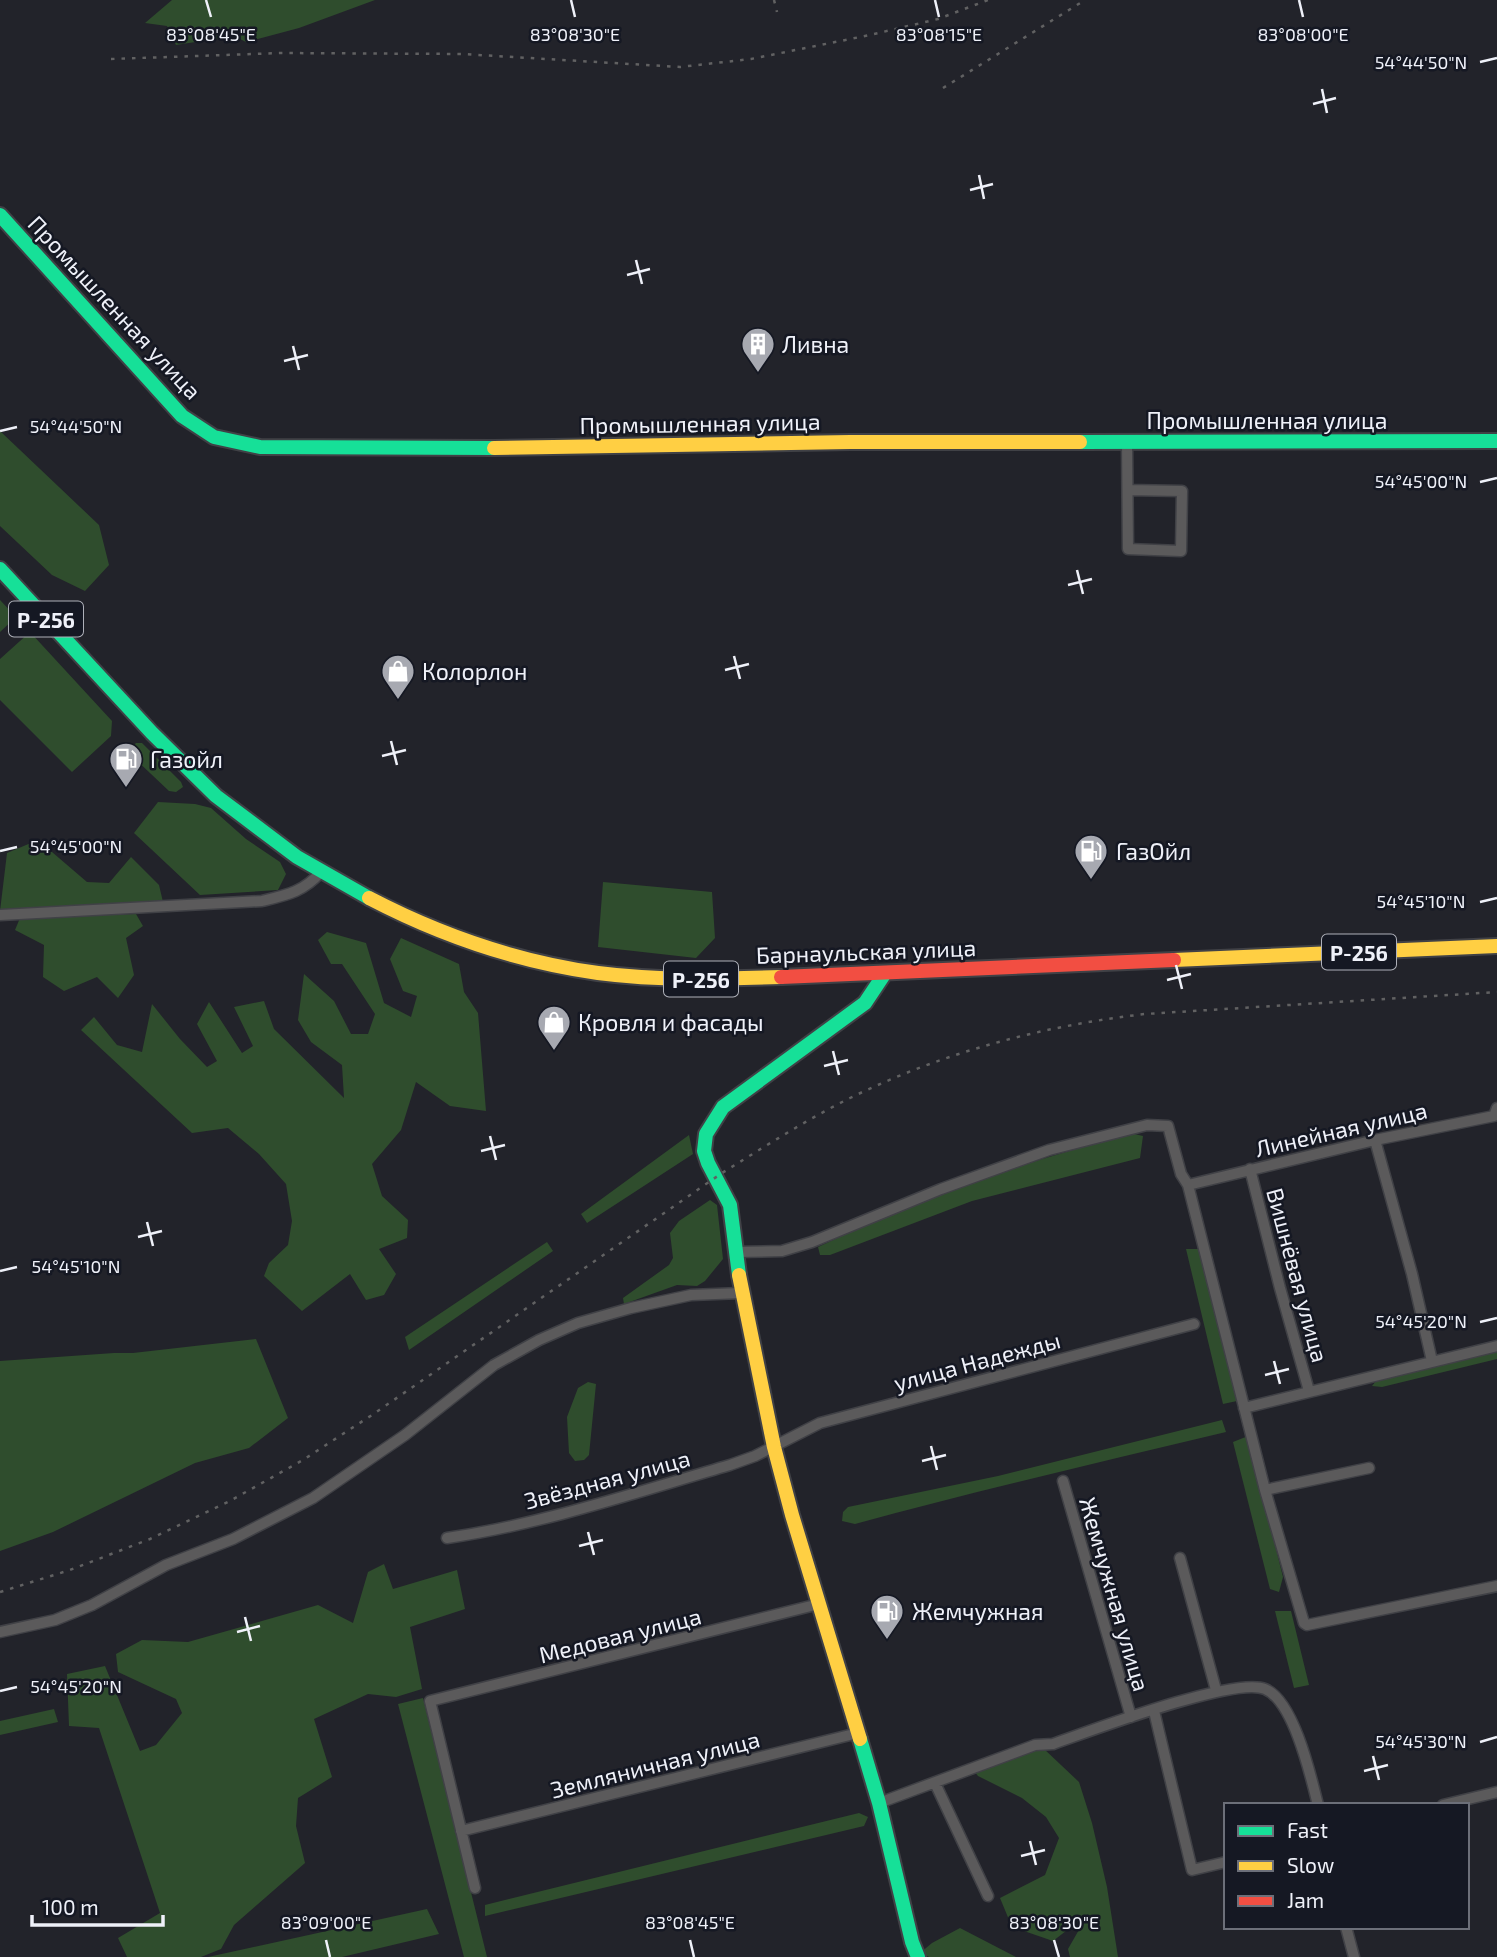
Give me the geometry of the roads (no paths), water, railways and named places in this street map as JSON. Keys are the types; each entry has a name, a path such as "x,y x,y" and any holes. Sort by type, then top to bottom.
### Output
{"main road":[{"name":"Промышленная улица","path":"0,215 182,416 214,437 260,447 558,448 850,442 1497,441"},
{"name":"Барнаульская улица","path":"0,569 192,774 272,840 321,872 383,905 444,931 519,956 582,970 669,979 780,978 1497,946"},
{"path":"885,973 865,1003 723,1107 709,1127 704,1151 730,1205 741,1293 774,1447 879,1802 912,1942 918,1957"}],"street":[{"path":"1128,443 1128,490 1128,550 1181,551 1182,491 1128,490"},
{"path":"0,915 262,901 289,895 309,885 321,872"},
{"name":"Линейная улица","path":"1188,1185 1375,1140 1496,1116"},
{"path":"736,1252 782,1251 812,1242 941,1188 1049,1150 1147,1125 1168,1126 1181,1174 1188,1185 1300,1618 1307,1625 1497,1586"},
{"path":"1375,1140 1412,1274 1432,1361"},
{"name":"Вишнёвая улица","path":"1250,1169 1309,1391"},
{"path":"0,1632 54,1620 92,1605 166,1565 233,1539 313,1498 405,1435 494,1365 539,1340 578,1323 631,1308 691,1295 741,1293"},
{"name":"улица Надежды","path":"774,1447 820,1423 1194,1324"},
{"path":"1244,1408 1497,1346"},
{"name":"Звёздная улица","path":"447,1538 480,1533 642,1491 730,1465 774,1447"},
{"path":"1265,1490 1369,1468"},
{"name":"Жемчужная улица","path":"1063,1481 1131,1717"},
{"path":"1180,1558 1216,1690"},
{"name":"Медовая улица","path":"461,1831 430,1701 819,1604"},
{"path":"879,1802 1035,1745 1053,1744 1216,1690 1251,1686 1267,1689 1289,1716 1307,1760 1318,1803"},
{"name":"Жемчужная улица","path":"1153,1711 1192,1870 1224,1862"},
{"name":"Земляничная улица","path":"461,1831 858,1733"},
{"path":"935,1783 988,1896"},
{"path":"1451,1803 1497,1792"},
{"path":"461,1831 475,1888"},
{"path":"1347,1929 1354,1957"}],"railway":[{"path":"774,0 777,12"},
{"path":"111,59 279,53 463,54 680,67 751,59 870,35 938,19 988,0"},
{"path":"943,88 1085,0"},
{"path":"0,1592 70,1570 150,1539 228,1502 303,1460 722,1173 834,1106 921,1067 957,1054 1031,1034 1145,1014 1497,992"}],"place":[{"name":"Ливна","path":"758,374"},
{"name":"Колорлон","path":"398,701"},
{"name":"Газойл","path":"126,789"},
{"name":"ГазОйл","path":"1091,881"},
{"name":"Кровля и фасады","path":"554,1052"},
{"name":"Жемчужная","path":"887,1641"}]}
